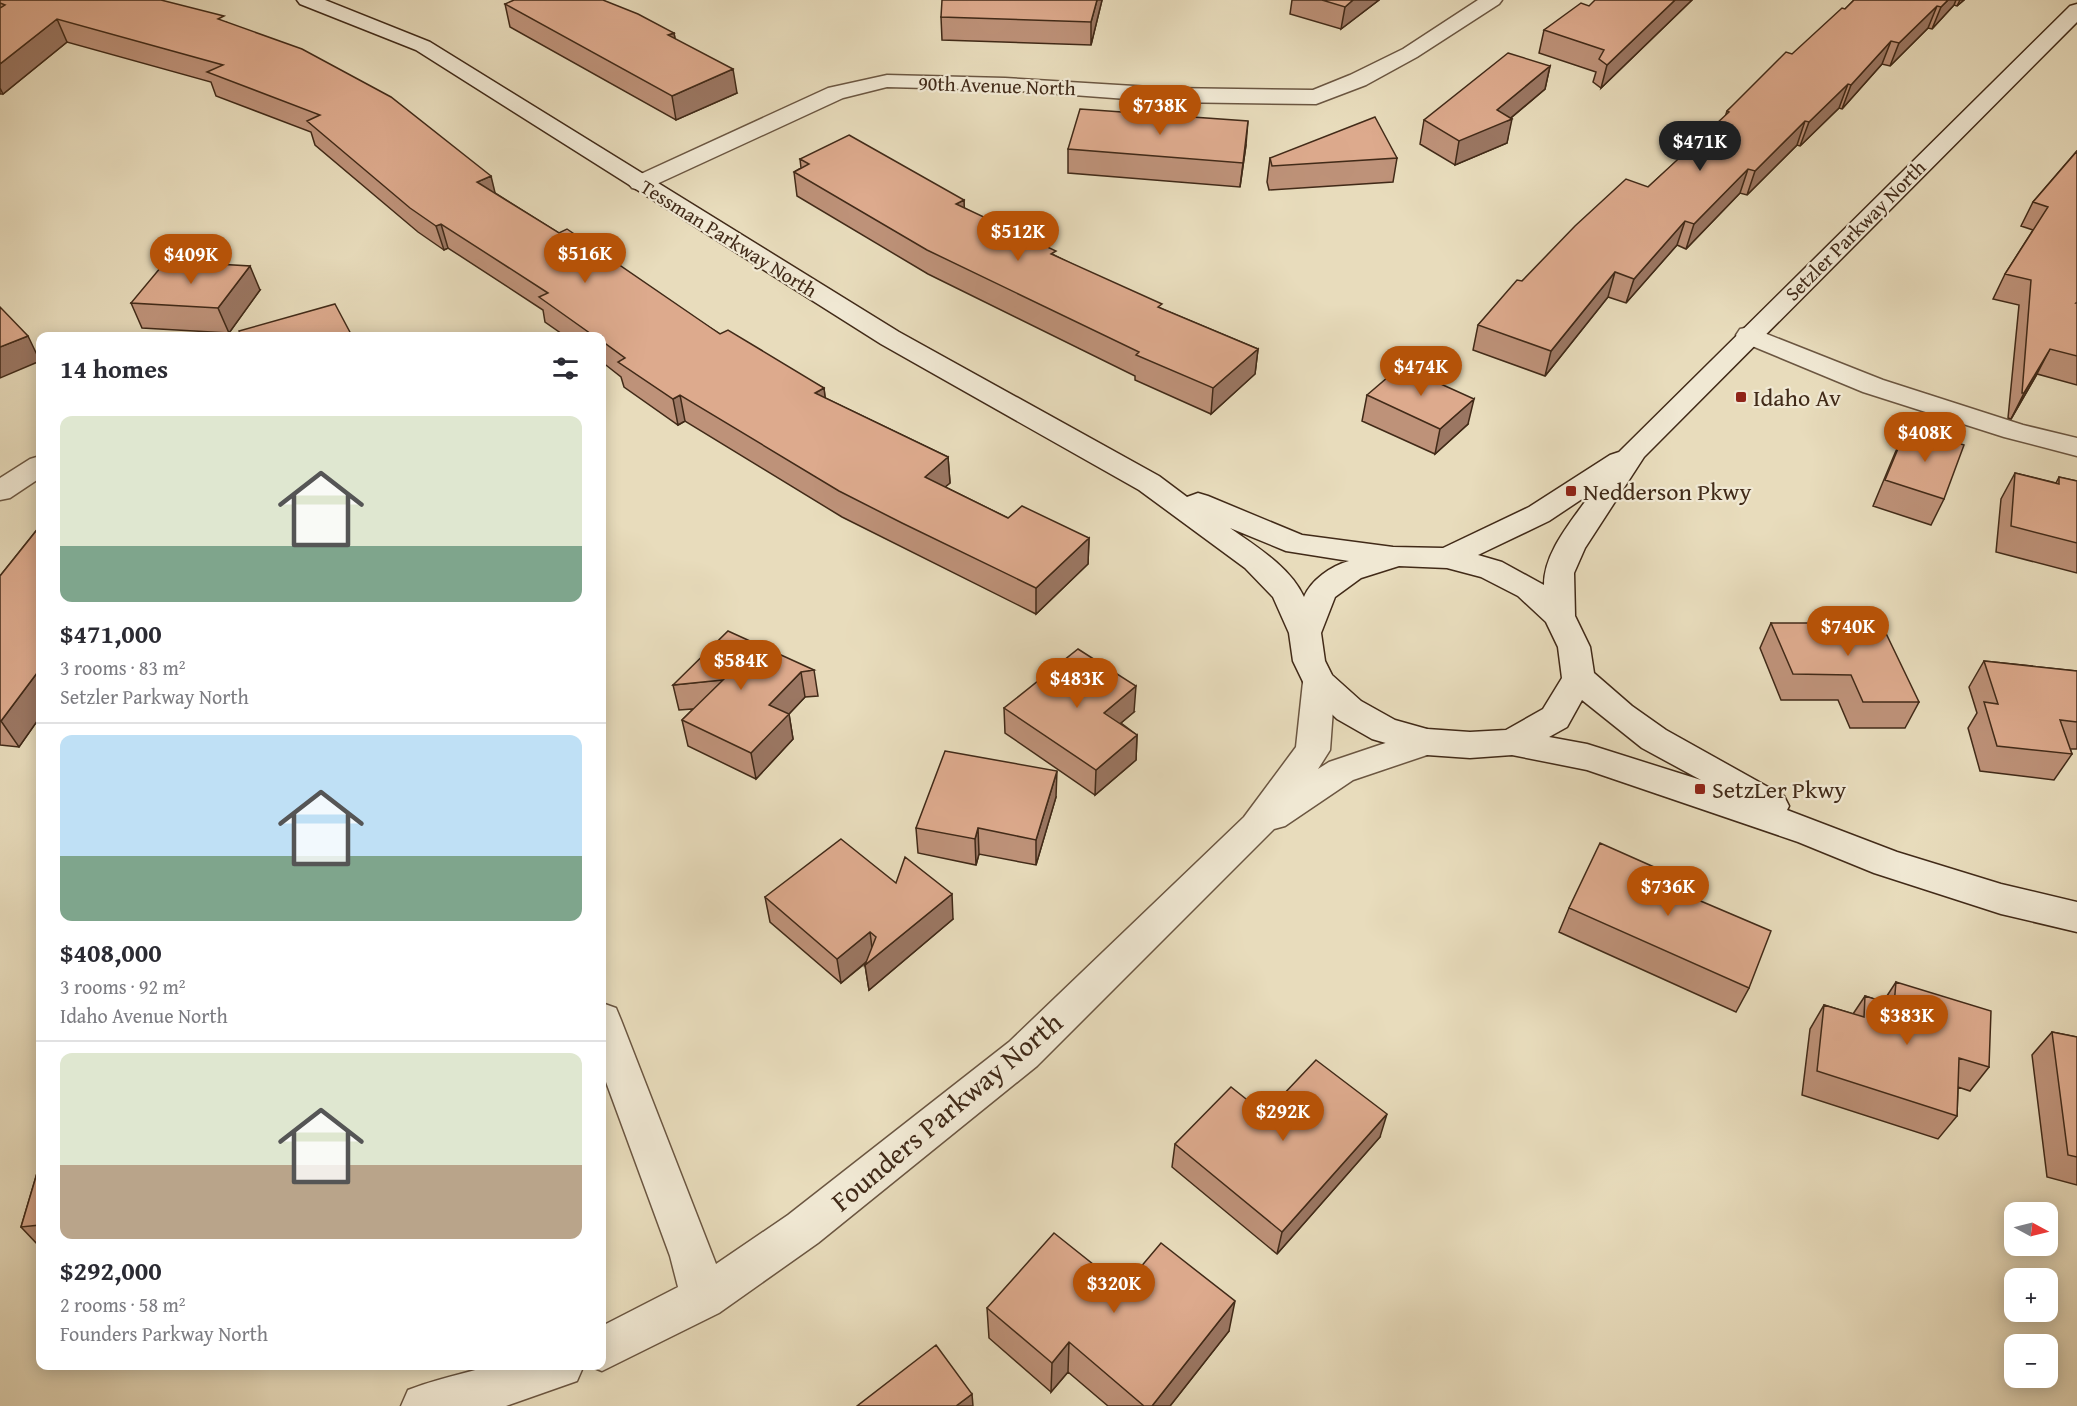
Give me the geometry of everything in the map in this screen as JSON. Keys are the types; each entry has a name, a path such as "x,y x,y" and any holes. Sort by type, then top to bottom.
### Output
{"street":[{"name":"Tessman Parkway North","path":"307,0 423,46 890,338 1149,483 1256,561 1286,592 1305,633 1309,661 1319,682"},
{"name":"90th Avenue North","path":"640,183 836,93 887,81 1005,84 1167,95 1316,97 1358,80 1410,53 1492,0"},
{"name":"Setzler Parkway North","path":"1559,616 1559,573 1570,547 1634,451 2077,10"},
{"path":"1749,335 1873,386 2014,431 2077,447"},
{"name":"Setzler Parkway North","path":"1447,558 1539,514 1634,451"},
{"path":"0,490 36,468"},
{"name":"Tessman Parkway North","path":"1149,483 1298,544 1398,556 1447,558 1491,569 1529,589 1559,616"},
{"path":"1305,633 1322,591 1350,571 1398,556"},
{"path":"1512,742 1555,718 1578,678 1574,647 1559,616"},
{"path":"1578,678 1622,717 1665,746 1740,784 1810,832"},
{"path":"1319,682 1349,710 1384,730 1427,742 1470,745 1512,742 1587,757 1810,832 1887,863 2001,899 2077,917"},
{"name":"Founders Parkway North","path":"606,1347 703,1298 803,1229 1023,1054 1256,826 1313,750 1319,682"},
{"name":"Founders Parkway North","path":"1256,826 1341,771 1427,742"},
{"path":"606,1030 692,1256 703,1298"},
{"path":"424,1406 461,1398 546,1370"}],"building":[{"path":"0,0 161,0 224,16 218,19 302,49 391,97 491,176 477,182 559,233 567,229 720,334 728,330 824,388 815,393 948,457 925,477 1008,518 1022,506 1089,538 1036,588 902,523 839,491 680,395 673,399 618,362 625,358 606,344 606,332 588,332 539,297 548,293 441,224 436,226 410,208 307,121 320,115 207,72 223,65 57,19 0,64 0,8 5,5 0,3"},
{"path":"514,0 603,0 638,14 674,33 668,35 733,69 672,96 505,4"},
{"path":"942,0 1097,0 1091,22 941,17"},
{"path":"1322,0 1353,0 1345,7"},
{"path":"1595,0 1675,0 1607,65 1599,59 1604,50 1544,30 1581,3 1589,6"},
{"path":"1854,0 1948,0 1941,7 1937,6 1899,43 1891,41 1851,85 1848,84 1809,122 1805,121 1755,171 1748,169 1694,224 1685,221 1634,279 1615,272 1551,351 1478,325 1517,280 1522,281 1575,226 1626,179 1648,187 1729,112 1727,111 1786,52 1792,54 1842,8 1845,9"},
{"path":"1508,53 1550,66 1497,110 1512,119 1459,141 1424,120"},
{"path":"1080,109 1248,121 1243,163 1068,149"},
{"path":"1375,117 1397,158 1272,166 1270,158"},
{"path":"849,135 964,200 956,204 1056,251 1051,254 1162,304 1158,307 1258,349 1213,388 1136,355 1139,352 927,250 794,172 809,164 800,159"},
{"path":"2077,151 2077,356 2050,349 2022,393 2031,280 2005,274 2048,207 2033,202"},
{"path":"166,261 250,266 218,308 131,303"},
{"path":"335,304 350,332 239,332"},
{"path":"0,307 28,336 0,347"},
{"path":"1401,366 1474,399 1440,429 1367,395"},
{"path":"1907,427 1964,445 1944,499 1885,480"},
{"path":"2015,473 2059,484 2059,477 2077,481 2077,543 2011,526"},
{"path":"36,531 36,674 1,721 0,721 0,576"},
{"path":"1771,623 1881,623 1919,702 1863,702 1851,675 1793,674"},
{"path":"728,631 814,670 801,672 769,705 789,714 751,753 682,720 723,680 673,685"},
{"path":"1078,649 1136,686 1104,713 1137,735 1096,770 1004,708"},
{"path":"1984,661 2077,671 2077,722 2060,720 2072,754 1997,746 1984,702 1998,704"},
{"path":"945,751 1057,771 1036,840 978,828 975,839 916,828"},
{"path":"841,839 896,883 905,857 952,894 865,965 876,937 870,932 837,959 765,897"},
{"path":"1600,843 1654,867 1649,879 1771,931 1749,988 1569,908"},
{"path":"1896,982 1991,1011 1989,1067 1959,1058 1957,1116 1817,1071 1824,1005 1864,1017 1865,996 1894,1005"},
{"path":"2052,1032 2077,1037 2077,1157 2068,1155"},
{"path":"1316,1060 1387,1114 1282,1232 1175,1144 1231,1087 1265,1114"},
{"path":"36,1176 36,1225 21,1227"},
{"path":"1054,1233 1123,1288 1161,1243 1235,1301 1152,1406 1144,1406 1069,1342 1052,1363 987,1308"},
{"path":"936,1345 972,1394 956,1406 857,1406"}],"place":[{"name":"Idaho Av","path":"1741,397"},
{"name":"Nedderson Pkwy","path":"1571,491"},
{"name":"SetzLer Pkwy","path":"1700,789"}]}
